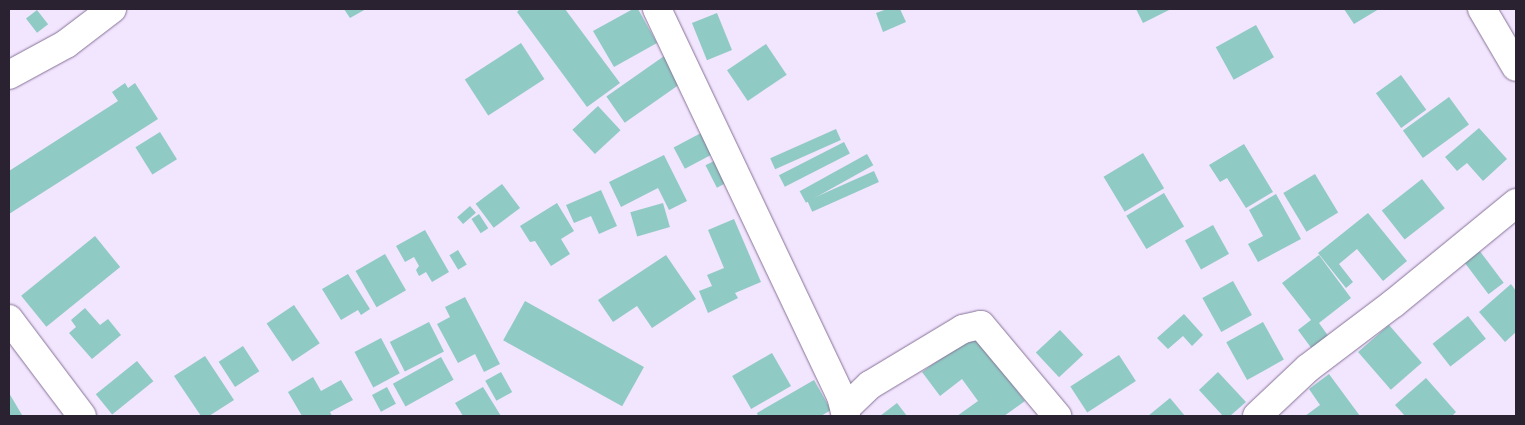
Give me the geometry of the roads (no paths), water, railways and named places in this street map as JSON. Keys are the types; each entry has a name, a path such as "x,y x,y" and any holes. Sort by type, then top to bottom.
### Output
{"street":[{"path":"9,75 66,44 112,9"},
{"path":"657,9 845,413 870,385 963,329 981,325 1057,416"},
{"path":"1482,9 1516,67"},
{"path":"1257,416 1308,368 1394,303 1516,203"},
{"path":"9,320 82,416"}]}
